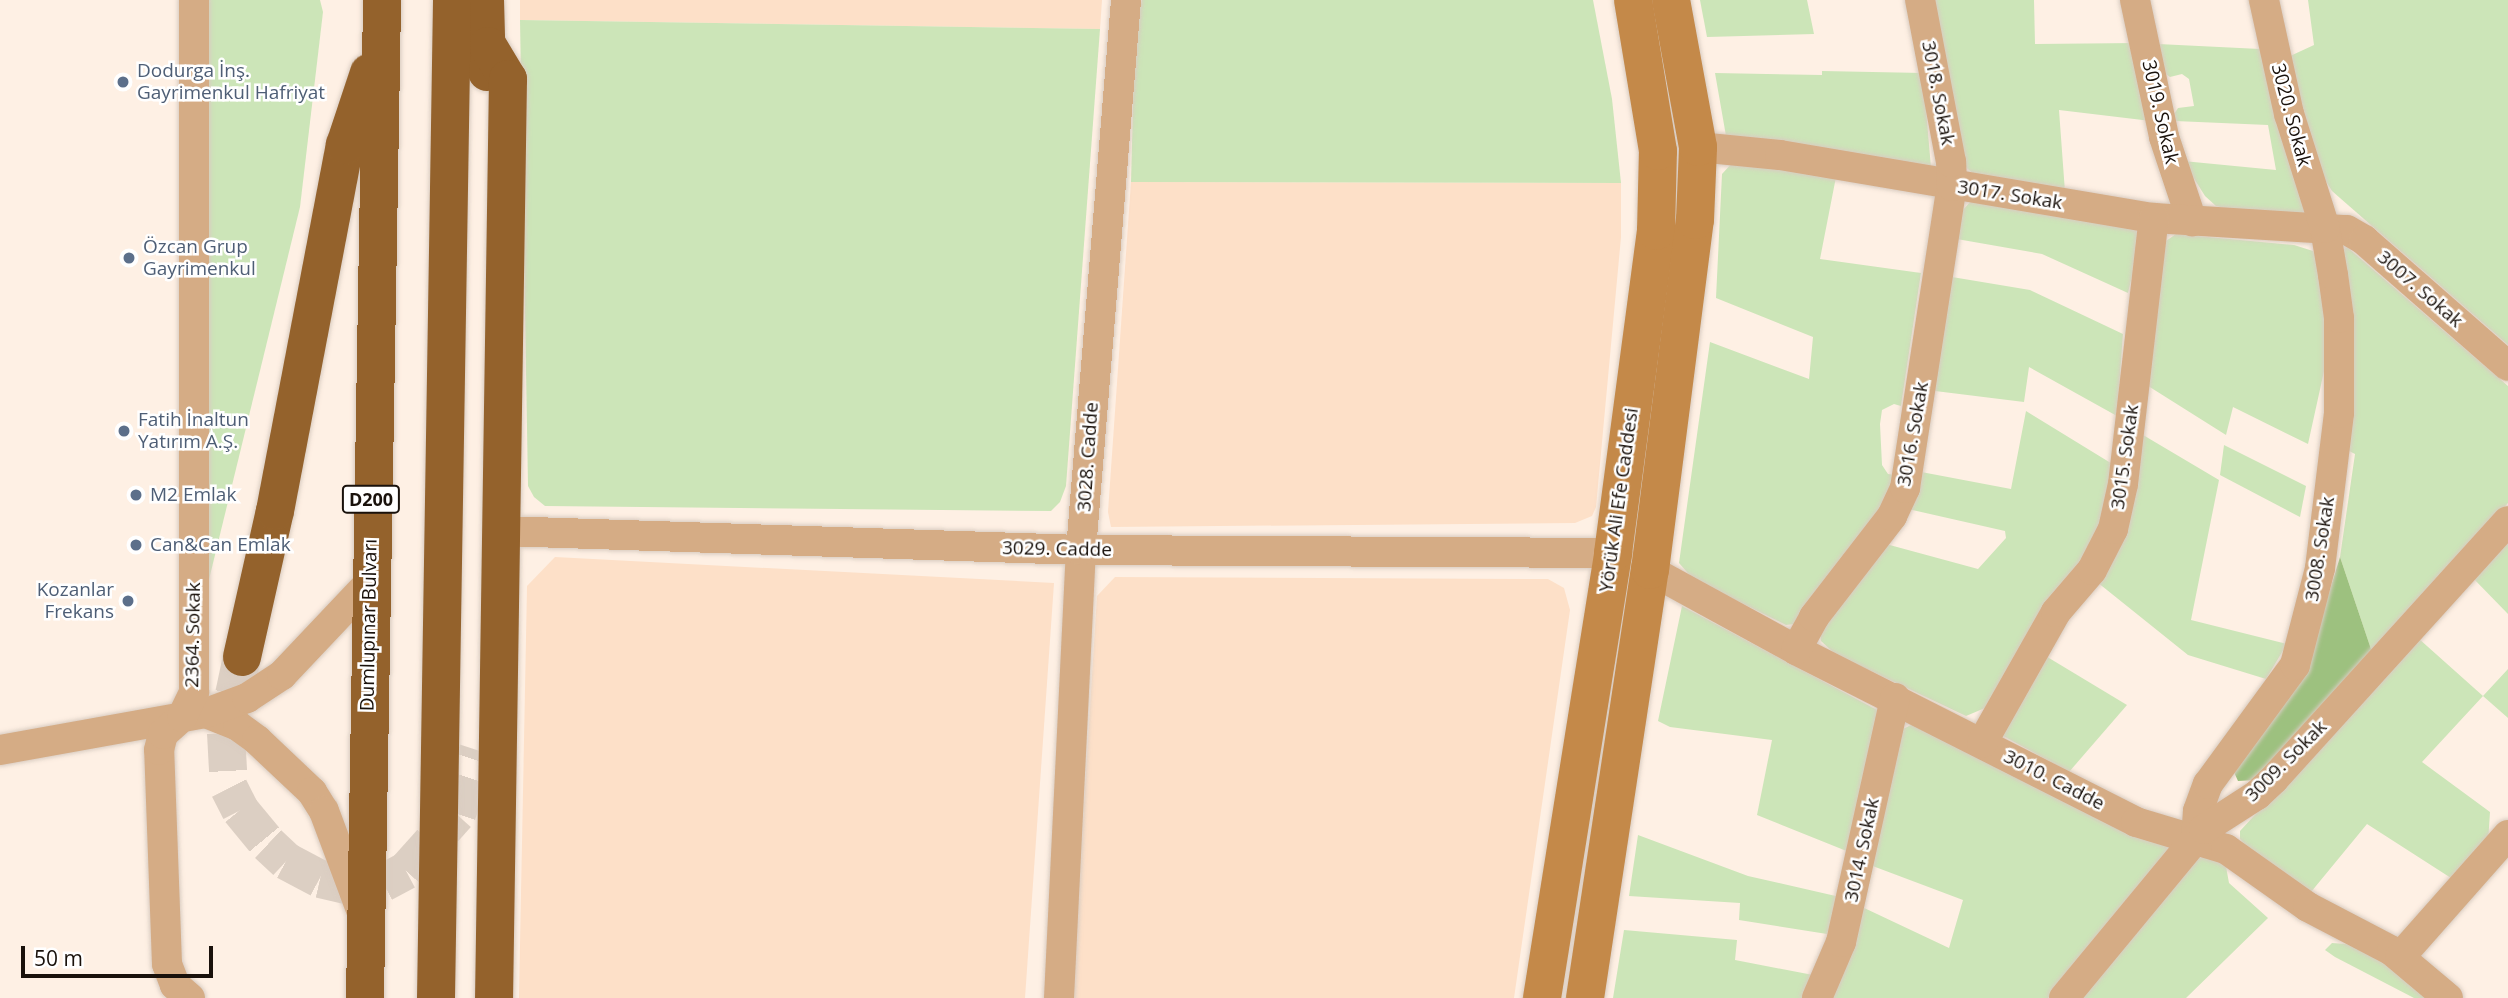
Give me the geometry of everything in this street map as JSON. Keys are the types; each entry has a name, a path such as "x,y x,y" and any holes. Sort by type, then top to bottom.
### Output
{"highway":[{"path":"436,998 452,0"},
{"path":"478,750 478,387 488,46 485,0"},
{"path":"242,657 275,511 345,145 382,17"},
{"name":"Dumlupınar Bulvarı","path":"365,998 370,582 382,17"},
{"path":"488,46 508,79 494,998"}],"street":[{"name":"2364. Sokak","path":"190,998 175,985 167,964 159,750 163,734 194,715 194,0"},
{"name":"3028. Cadde","path":"1059,998 1081,550 1126,0"},
{"name":"Yörük Ali Efe Caddesi","path":"1542,998 1613,553 1656,232 1658,151 1633,0"},
{"name":"Yörük Ali Efe Caddesi","path":"1585,998 1650,570 1695,220 1698,147 1671,0"},
{"name":"3018. Sokak","path":"1920,0 1951,162 1952,186"},
{"name":"3019. Sokak","path":"2135,0 2164,138 2192,221"},
{"name":"3020. Sokak","path":"2264,0 2289,114 2325,228"},
{"path":"1658,151 1698,147"},
{"name":"3017. Sokak","path":"1698,147 1780,155 2154,218 2325,228"},
{"name":"3016. Sokak","path":"1796,650 1814,617 1892,516 1905,488 1952,186"},
{"name":"3015. Sokak","path":"1982,743 2056,612 2092,570 2113,529 2123,484 2154,218"},
{"name":"3007. Sokak","path":"2325,228 2347,230 2364,240 2508,366"},
{"name":"3008. Sokak","path":"2196,839 2198,811 2208,784 2295,665 2317,581 2339,413 2339,318 2325,228"},
{"name":"3009. Sokak","path":"2064,998 2204,829 2257,795 2274,779 2508,521"},
{"name":"3029. Cadde","path":"502,531 1081,550 1613,553"},
{"name":"3010. Cadde","path":"1650,570 1796,650 2136,822 2226,849 2308,907 2400,957 2448,998"},
{"path":"0,750 194,715 247,698 282,675 370,582"},
{"name":"3014. Sokak","path":"1817,998 1841,942 1895,698"},
{"path":"194,715 239,726 312,792 324,811 366,922"},
{"path":"2400,957 2508,835"}],"shaded area":[{"path":"520,0 1102,0 1100,29 520,20"},
{"path":"1131,182 1621,183 1621,237 1596,507 1592,516 1575,523 1111,527 1108,512"},
{"path":"555,557 1054,583 1025,998 519,998 527,586"},
{"path":"1115,577 1548,579 1564,588 1570,610 1514,998 1072,998 1097,596"}],"green space":[{"path":"206,0 320,0 323,12 300,207 203,604"},
{"path":"1142,0 1593,0 1612,99 1621,183 1131,182 1135,28"},
{"path":"1700,0 1807,0 1814,34 1707,37"},
{"path":"1935,0 2034,0 2035,44 2137,43 2151,121 2059,110 2065,192 1978,178 1960,162"},
{"path":"2308,0 2508,0 2508,345 2332,191 2320,172 2288,57 2314,45"},
{"path":"520,20 1100,29 1066,486 1060,502 1051,511 545,506 534,497 528,486"},
{"path":"2158,44 2260,49 2306,214 2233,210 2216,206 2205,196 2183,161 2276,170 2268,125 2175,121 2174,114 2178,108 2194,106 2189,79 2182,74 2170,77 2163,72"},
{"path":"1822,71 1923,73 1931,168 1726,136 1715,73 1822,75"},
{"path":"1733,162 1836,177 1820,259 1921,273 1901,406 1894,404 1882,410 1880,424 1882,465 1888,474 1895,475 1880,511 1794,624 1786,625 1693,579 1679,563 1710,342 1809,379 1813,337 1716,298 1722,174"},
{"path":"1971,201 2141,226 2140,243 2128,293 2042,254 1951,238 1963,210"},
{"path":"2176,234 2294,245 2313,251 2320,266 2328,353 2308,444 2233,407 2226,435 2145,384 2166,241"},
{"path":"2347,247 2508,386 2508,503 2373,655 2340,557 2355,454 2341,447 2341,252"},
{"path":"1946,276 2030,290 2123,334 2117,416 2029,367 2024,402 1927,390"},
{"path":"2026,411 2114,465 2104,525 1985,708 1966,716 1835,654 1821,641 1820,632 1886,544 1978,569 2006,538 2005,531 1908,509 1916,471 2011,489"},
{"path":"2138,432 2219,480 2191,620 2287,644 2266,679 2188,655 2097,582"},
{"path":"2224,445 2306,486 2300,517 2220,475"},
{"path":"2508,531 2508,614 2470,575"},
{"path":"2340,557 2373,655 2257,780 2238,781 2233,770 2319,625"},
{"path":"1682,606 1879,711 1849,852 1757,815 1772,740 1670,727 1658,721"},
{"path":"2418,638 2483,696 2422,762 2490,812 2488,843 2451,878 2367,824 2311,892 2251,851 2240,839 2240,831"},
{"path":"2044,655 2127,705 2069,772 1996,732"},
{"path":"2508,669 2508,718 2483,696"},
{"path":"1917,722 2168,843 2169,850 2110,927 2048,998 1828,998 1860,906 1949,948 1963,900 1870,865 1903,729"},
{"path":"1638,835 1748,876 1840,897 1827,934 1739,920 1740,903 1629,896"},
{"path":"2209,856 2225,861 2229,883 2268,918 2186,998 2074,998 2197,858"},
{"path":"1624,930 1737,940 1735,960 1813,975 1806,998 1613,998"},
{"path":"2332,943 2346,944 2382,957 2434,998 2414,998 2335,957 2325,950"}],"tunnel":[{"path":"242,657 226,733 229,788 240,810 268,844 286,861 320,879 350,886 383,883 406,871 457,814 478,750"}],"place":[{"name":"Dodurga İnş. Gayrimenkul Hafriyat","path":"123,82"},
{"name":"Özcan Grup Gayrimenkul","path":"129,258"},
{"name":"Fatih İnaltun Yatırım A.Ş.","path":"124,431"},
{"name":"M2 Emlak","path":"136,495"},
{"name":"Can&Can Emlak","path":"136,545"},
{"name":"Kozanlar Frekans","path":"128,601"}]}
